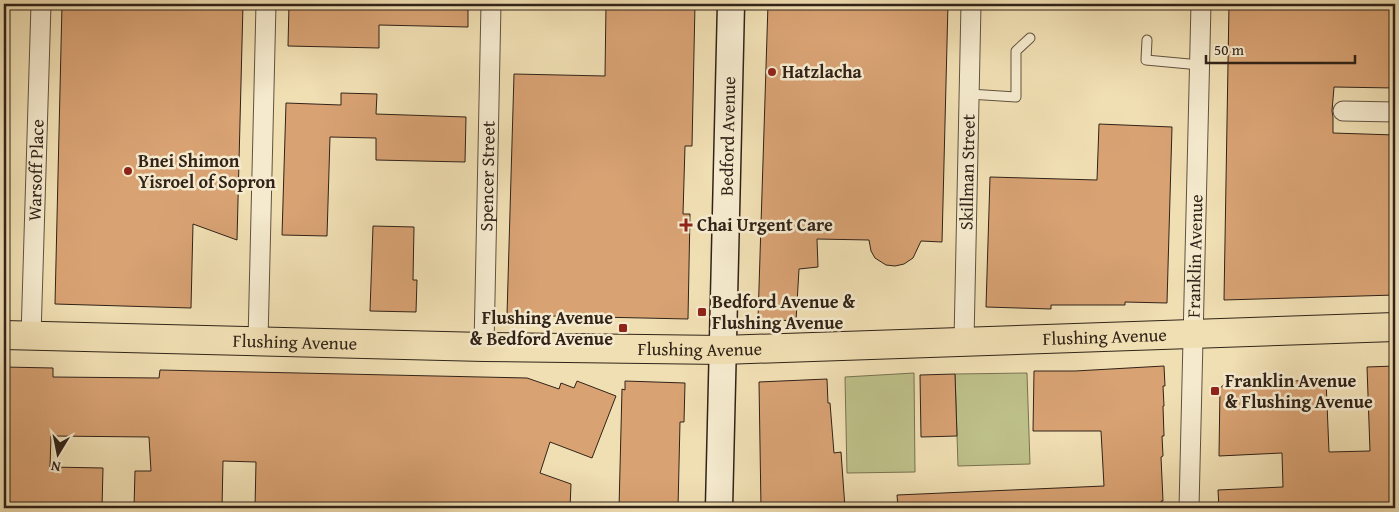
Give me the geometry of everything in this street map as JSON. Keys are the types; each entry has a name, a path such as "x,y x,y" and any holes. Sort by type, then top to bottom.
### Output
{"main road":[{"name":"Bedford Avenue","path":"719,508 731,4"},
{"name":"Flushing Avenue","path":"4,335 484,347 723,350 1395,327"}],"street":[{"name":"Warsoff Place","path":"31,336 41,4"},
{"path":"258,341 266,4"},
{"name":"Spencer Street","path":"484,347 491,4"},
{"name":"Skillman Street","path":"964,341 971,4"},
{"name":"Franklin Avenue","path":"1189,508 1201,4"},
{"path":"1343,111 1395,112"}],"lane":[{"path":"969,94 1016,98 1016,51 1030,38"},
{"path":"1146,40 1146,60 1200,65"}],"green space":[{"path":"914,373 915,472 847,473 845,377"},
{"path":"1027,373 1030,464 958,466 955,374"}],"building":[{"name":"Bnei Shimon Yisroel of Sopron","path":"62,4 243,4 237,240 193,224 191,308 55,304"},
{"path":"289,4 468,4 468,27 379,25 379,48 288,46"},
{"path":"606,4 695,4 692,146 685,146 683,214 690,214 688,319 507,315 514,74 605,76"},
{"path":"768,4 948,4 942,242 921,241 913,258 904,264 895,266 886,265 875,258 871,251 869,240 817,239 818,267 799,269 796,321 758,319"},
{"path":"1229,4 1395,4 1395,88 1334,87 1332,111 1333,133 1395,135 1395,295 1224,300"},
{"path":"341,93 377,94 376,114 466,117 465,162 376,160 376,138 330,137 327,236 282,235 286,103 341,105"},
{"path":"1099,124 1172,127 1167,303 1125,302 1125,305 1051,305 1051,309 986,307 990,177 1097,180"},
{"path":"373,226 414,227 413,280 417,280 416,312 370,311"},
{"path":"1164,366 1164,436 1162,436 1163,456 1161,457 1162,508 898,508 897,495 1104,486 1101,431 1033,431 1034,371 1075,371"},
{"path":"1395,366 1395,508 1219,508 1218,490 1283,487 1282,453 1219,456 1220,388 1226,383 1326,380 1329,452 1370,451 1367,367"},
{"path":"4,367 53,368 53,377 159,378 160,370 527,378 559,389 561,383 574,388 577,381 616,396 592,458 550,442 540,473 571,484 570,508 255,508 256,462 223,461 222,508 134,508 135,471 151,471 149,437 51,436 50,467 103,468 102,508 4,508"},
{"path":"955,374 957,436 921,437 920,375"},
{"path":"827,379 834,453 841,452 845,508 761,508 759,382"},
{"path":"625,381 685,383 684,422 680,422 678,508 619,508 622,389 625,390"}],"place":[{"name":"Hatzlacha","path":"772,72"},
{"name":"Bnei Shimon Yisroel of Sopron","path":"128,171"},
{"name":"Chai Urgent Care","path":"686,225"},
{"name":"Bedford Avenue & Flushing Avenue","path":"702,312"},
{"name":"Flushing Avenue & Bedford Avenue","path":"623,328"},
{"name":"Franklin Avenue & Flushing Avenue","path":"1215,391"}]}
